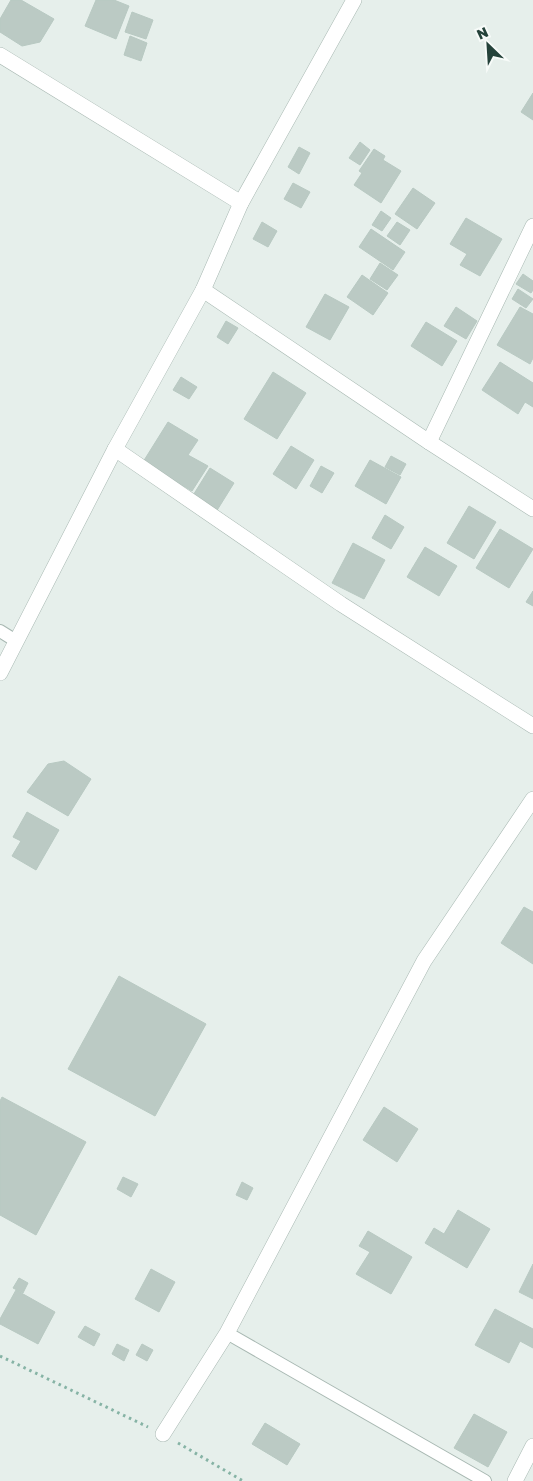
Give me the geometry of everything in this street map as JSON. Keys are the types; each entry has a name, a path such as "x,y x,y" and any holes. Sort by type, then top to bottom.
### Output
{"street":[{"path":"0,673 115,449 203,290 241,203 354,0"},
{"path":"0,55 241,203"},
{"path":"429,442 533,226"},
{"path":"203,290 429,442 533,509"},
{"path":"115,449 341,604 533,726"},
{"path":"163,1434 227,1333 424,961 533,799"},
{"path":"514,1481 533,1446"}],"lane":[{"path":"0,631 16,641"},
{"path":"227,1333 485,1481"}],"path":[{"path":"0,1356 163,1434 243,1481"}],"building":[{"path":"11,0 21,0 54,19 40,42 22,46 0,32 0,19"},
{"path":"96,0 114,0 129,6 116,39 85,26"},
{"path":"132,12 153,20 146,39 125,32"},
{"path":"130,36 147,43 141,61 124,55"},
{"path":"533,93 533,120 521,112"},
{"path":"360,142 370,150 360,165 349,158"},
{"path":"299,147 310,153 299,174 288,167"},
{"path":"374,149 385,156 383,160 401,171 381,203 354,185 362,173 359,171"},
{"path":"293,183 310,192 301,208 284,199"},
{"path":"413,188 435,203 417,229 395,214"},
{"path":"381,211 391,218 382,231 372,225"},
{"path":"466,218 502,239 480,276 460,265 467,254 450,244"},
{"path":"262,222 277,231 268,247 253,239"},
{"path":"397,222 410,230 400,245 387,236"},
{"path":"371,229 405,252 393,270 359,247"},
{"path":"380,263 398,275 387,290 370,279"},
{"path":"523,274 533,281 531,293 516,284"},
{"path":"362,275 388,293 373,315 347,297"},
{"path":"518,289 533,299 526,308 512,299"},
{"path":"325,294 349,307 330,340 306,327"},
{"path":"456,307 477,321 466,339 444,326"},
{"path":"520,307 533,314 533,358 530,364 497,345"},
{"path":"226,321 238,328 228,344 217,337"},
{"path":"426,322 457,341 442,366 411,346"},
{"path":"500,362 533,383 533,407 525,402 518,414 482,390"},
{"path":"273,372 306,393 277,439 244,419"},
{"path":"181,377 197,387 189,399 173,390"},
{"path":"168,422 198,440 188,455 208,466 192,491 143,462"},
{"path":"291,446 314,460 296,489 273,474"},
{"path":"391,456 406,464 400,475 385,467"},
{"path":"370,460 401,477 386,504 355,486"},
{"path":"321,466 334,473 322,493 310,486"},
{"path":"210,468 234,483 216,512 192,497"},
{"path":"469,506 496,522 474,559 447,543"},
{"path":"385,515 404,527 391,549 372,538"},
{"path":"500,529 533,549 509,588 476,568"},
{"path":"353,543 385,560 364,599 332,583"},
{"path":"425,547 457,566 439,596 407,577"},
{"path":"533,591 533,606 526,602"},
{"path":"64,761 91,779 68,816 27,792 48,764"},
{"path":"27,812 59,830 36,870 12,856 21,841 13,837"},
{"path":"524,907 533,912 533,964 501,943"},
{"path":"119,976 206,1024 155,1116 68,1069"},
{"path":"2,1097 86,1142 36,1235 0,1215 0,1101"},
{"path":"384,1107 418,1129 397,1162 363,1140"},
{"path":"123,1177 138,1184 131,1197 117,1189"},
{"path":"242,1182 253,1188 247,1200 236,1195"},
{"path":"458,1210 490,1229 467,1268 425,1243 434,1228 444,1234"},
{"path":"368,1231 412,1257 391,1294 356,1274 370,1252 359,1246"},
{"path":"533,1264 533,1299 519,1292"},
{"path":"151,1269 175,1282 159,1312 135,1299"},
{"path":"19,1278 28,1283 23,1293 13,1288"},
{"path":"16,1290 55,1312 38,1344 0,1324 0,1319"},
{"path":"495,1309 533,1329 533,1348 520,1341 509,1363 475,1345"},
{"path":"85,1326 100,1334 94,1346 78,1337"},
{"path":"117,1344 129,1350 124,1361 112,1354"},
{"path":"142,1344 153,1350 147,1361 136,1355"},
{"path":"474,1414 507,1432 488,1467 454,1448"},
{"path":"265,1423 300,1444 287,1465 252,1444"}]}
